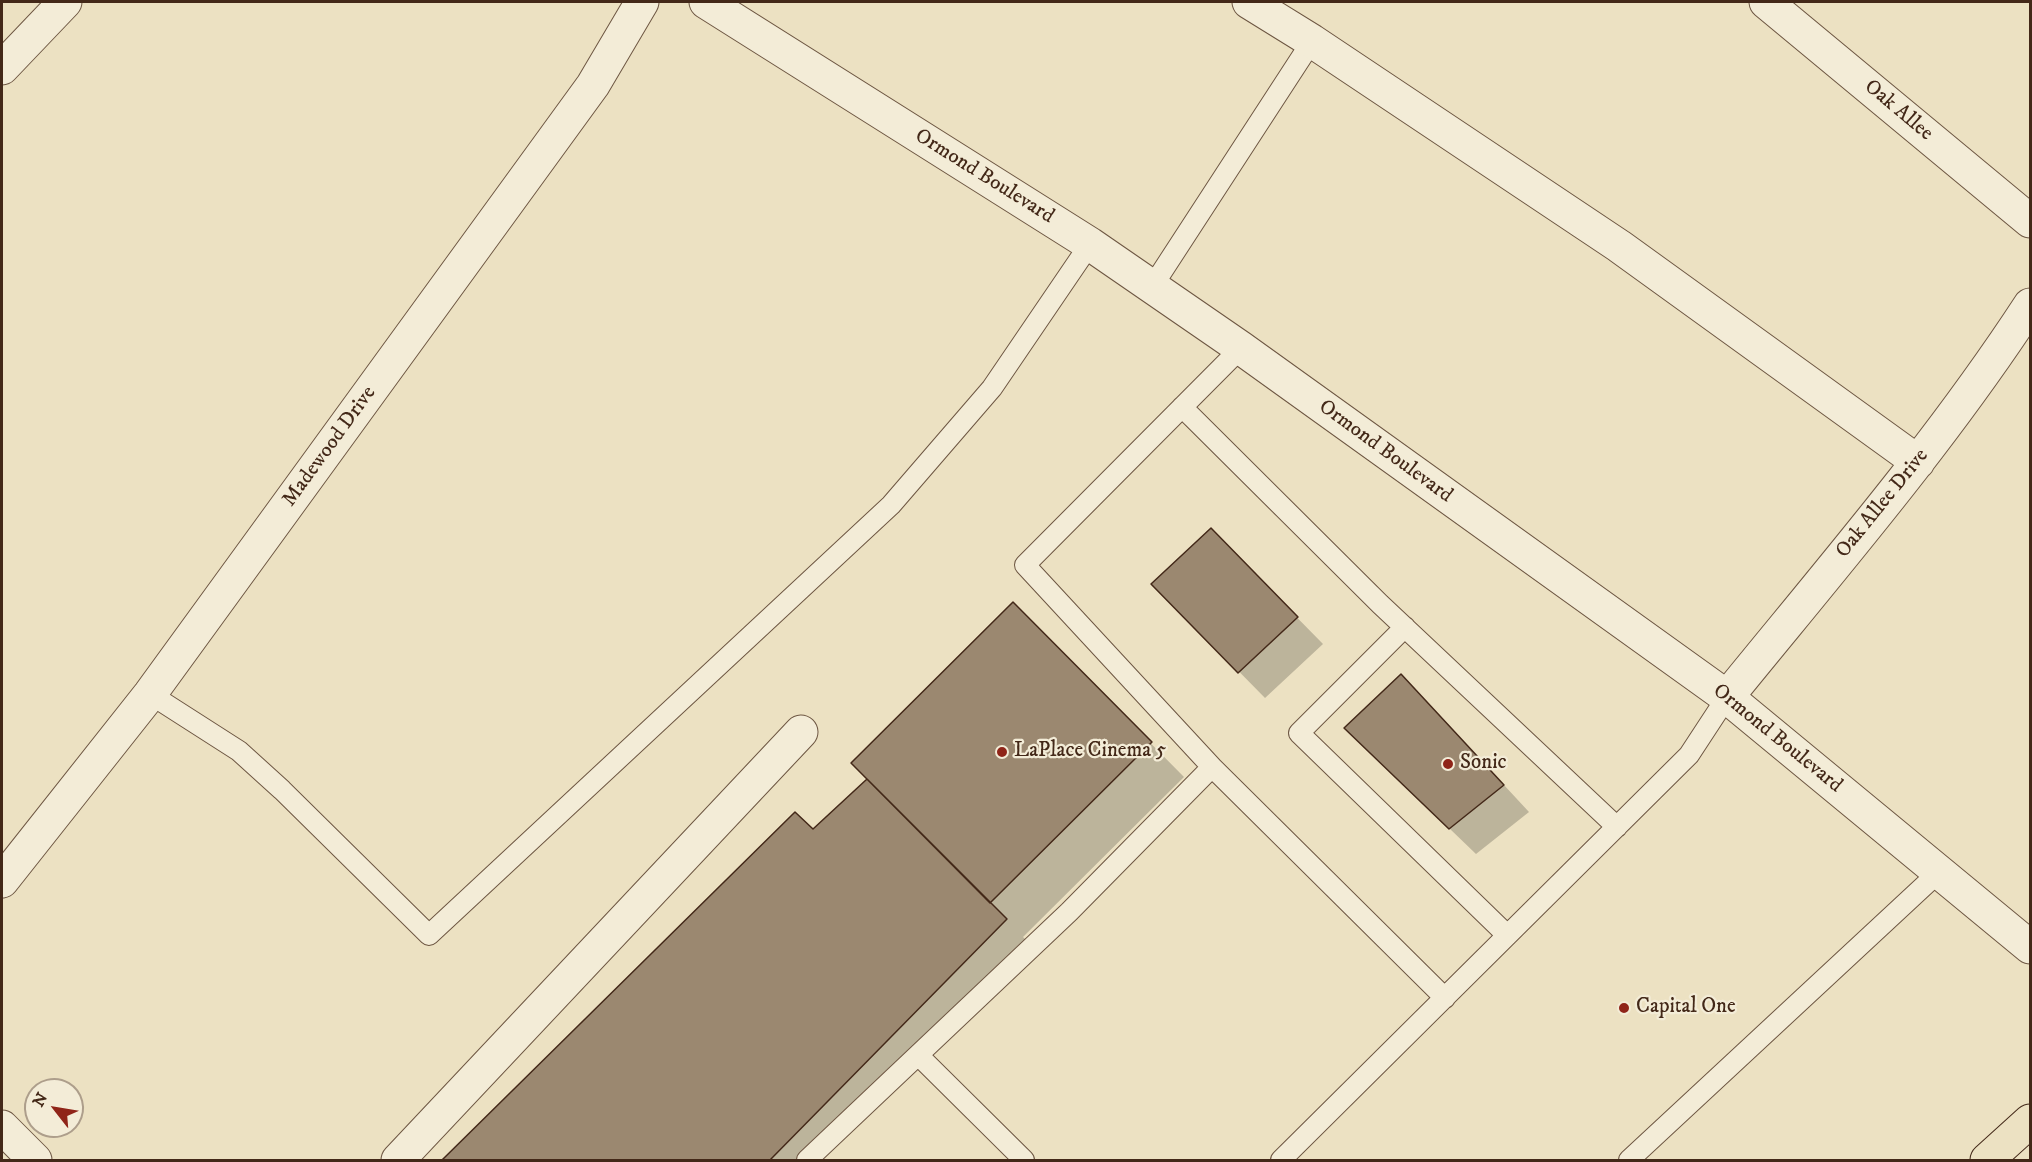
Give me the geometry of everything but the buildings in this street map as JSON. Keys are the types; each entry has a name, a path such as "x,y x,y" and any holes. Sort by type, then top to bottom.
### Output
{"highway":[{"path":"1987,1161 2031,1121"}],"street":[{"path":"2,68 64,2"},
{"name":"Madewood Drive","path":"2,881 150,694 586,95 642,2"},
{"name":"Ormond Boulevard","path":"706,2 1090,244 1241,348 1727,697 2031,947"},
{"path":"1249,2 1619,246 1918,462"},
{"name":"Oak Allee","path":"1766,2 2031,221"},
{"name":"Oak Allee Drive","path":"1727,697 1918,462 2031,305"},
{"path":"398,1161 801,732"},
{"path":"2,1127 35,1161"}],"lane":[{"path":"1152,287 1311,41"},
{"path":"150,694 239,751 282,790 429,935 891,505 992,388 1090,244"},
{"path":"1241,348 1025,565 1212,767 1445,998"},
{"path":"1182,407 1405,627 1617,827"},
{"path":"1405,627 1299,733 1507,935"},
{"path":"1281,1161 1689,755 1727,697"},
{"path":"807,1161 1069,912 1212,767"},
{"path":"1629,1161 1939,872"},
{"path":"918,1055 1024,1161"}],"place":[{"name":"LaPlace Cinema 5","path":"1002,752"},
{"name":"Sonic","path":"1448,764"},
{"name":"Capital One","path":"1624,1008"}]}
